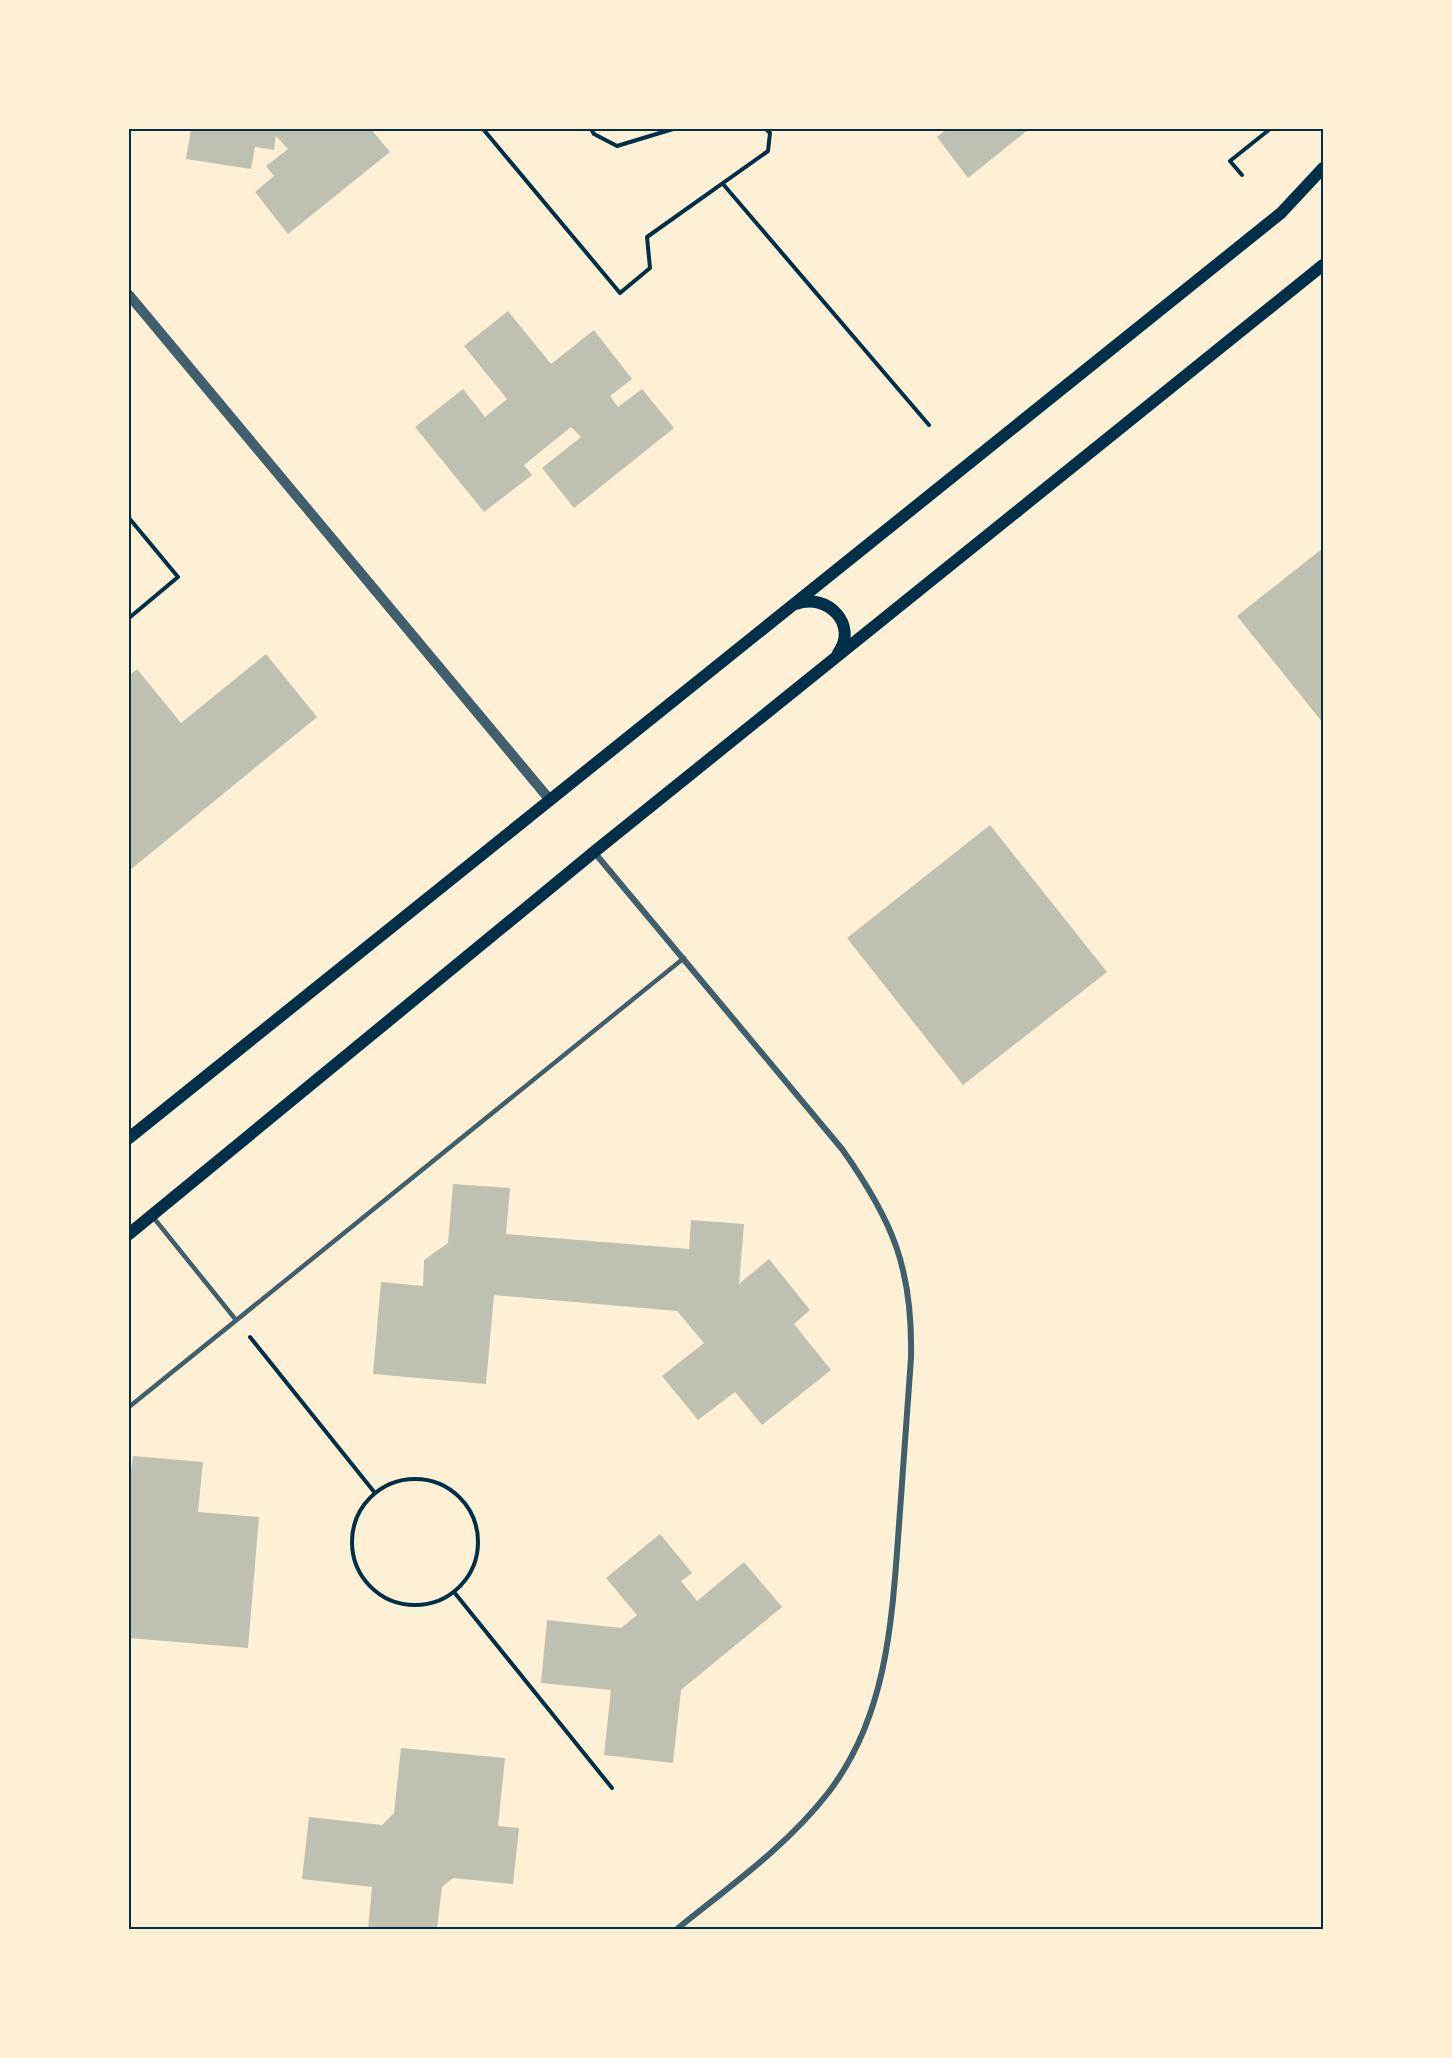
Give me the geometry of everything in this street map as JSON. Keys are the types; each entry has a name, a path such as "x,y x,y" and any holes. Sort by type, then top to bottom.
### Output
{"main road":[{"path":"129,1138 1281,213 1323,168"},
{"path":"129,1234 594,852 1323,266"},
{"path":"785,611 797,603 814,601 824,603 833,609 844,628 844,639 841,649 831,660"}],"street":[{"path":"129,295 550,800"},
{"path":"594,852 842,1149 861,1176 880,1206 893,1235 906,1283 912,1322 891,1624 877,1695 867,1722 836,1781 806,1820 779,1847 677,1929"}],"lane":[{"path":"129,1407 684,958"},
{"path":"152,1216 236,1320"}],"path":[{"path":"483,129 620,293 650,268 647,237 768,151 770,133 766,129"},
{"path":"591,129 594,134 617,146 673,129"},
{"path":"1242,175 1230,161 1270,129"},
{"path":"723,184 930,425"},
{"path":"129,518 178,577 129,618"},
{"path":"236,1320 375,1493"},
{"path":"414,1479 434,1481 452,1490 466,1504 475,1521 479,1540 476,1560 468,1577 454,1592 435,1602 413,1605 392,1601 373,1589 359,1572 352,1551 353,1530 361,1509 375,1493 394,1483 414,1479"},
{"path":"454,1592 612,1788"}],"building":[{"path":"191,129 371,129 390,152 288,234 255,192 274,176 266,166 288,149 276,136 274,150 255,147 251,169 186,159"},
{"path":"947,129 1029,129 968,178 937,137"},
{"path":"508,311 551,364 594,330 632,379 610,396 618,407 642,389 674,428 574,508 542,468 581,437 571,427 524,465 532,475 484,512 415,427 463,389 485,417 507,399 464,346"},
{"path":"1323,548 1323,723 1237,616"},
{"path":"266,654 317,717 129,871 129,676 137,669 181,723"},
{"path":"990,825 1107,972 963,1085 847,938"},
{"path":"453,1184 510,1188 506,1234 689,1249 691,1220 744,1224 739,1284 769,1259 810,1310 794,1324 831,1370 762,1425 735,1392 698,1420 662,1376 704,1343 677,1311 494,1295 486,1384 373,1374 381,1282 423,1286 424,1260 448,1243"},
{"path":"133,1456 203,1462 198,1512 259,1517 248,1648 129,1638 129,1471 131,1471"},
{"path":"660,1534 692,1573 681,1581 697,1601 744,1562 782,1607 681,1690 673,1763 604,1755 611,1690 541,1683 547,1620 621,1628 637,1615 606,1578"},
{"path":"401,1748 505,1758 498,1826 519,1828 513,1884 453,1878 442,1887 437,1929 368,1929 372,1887 302,1879 309,1817 382,1825 394,1813"}]}
